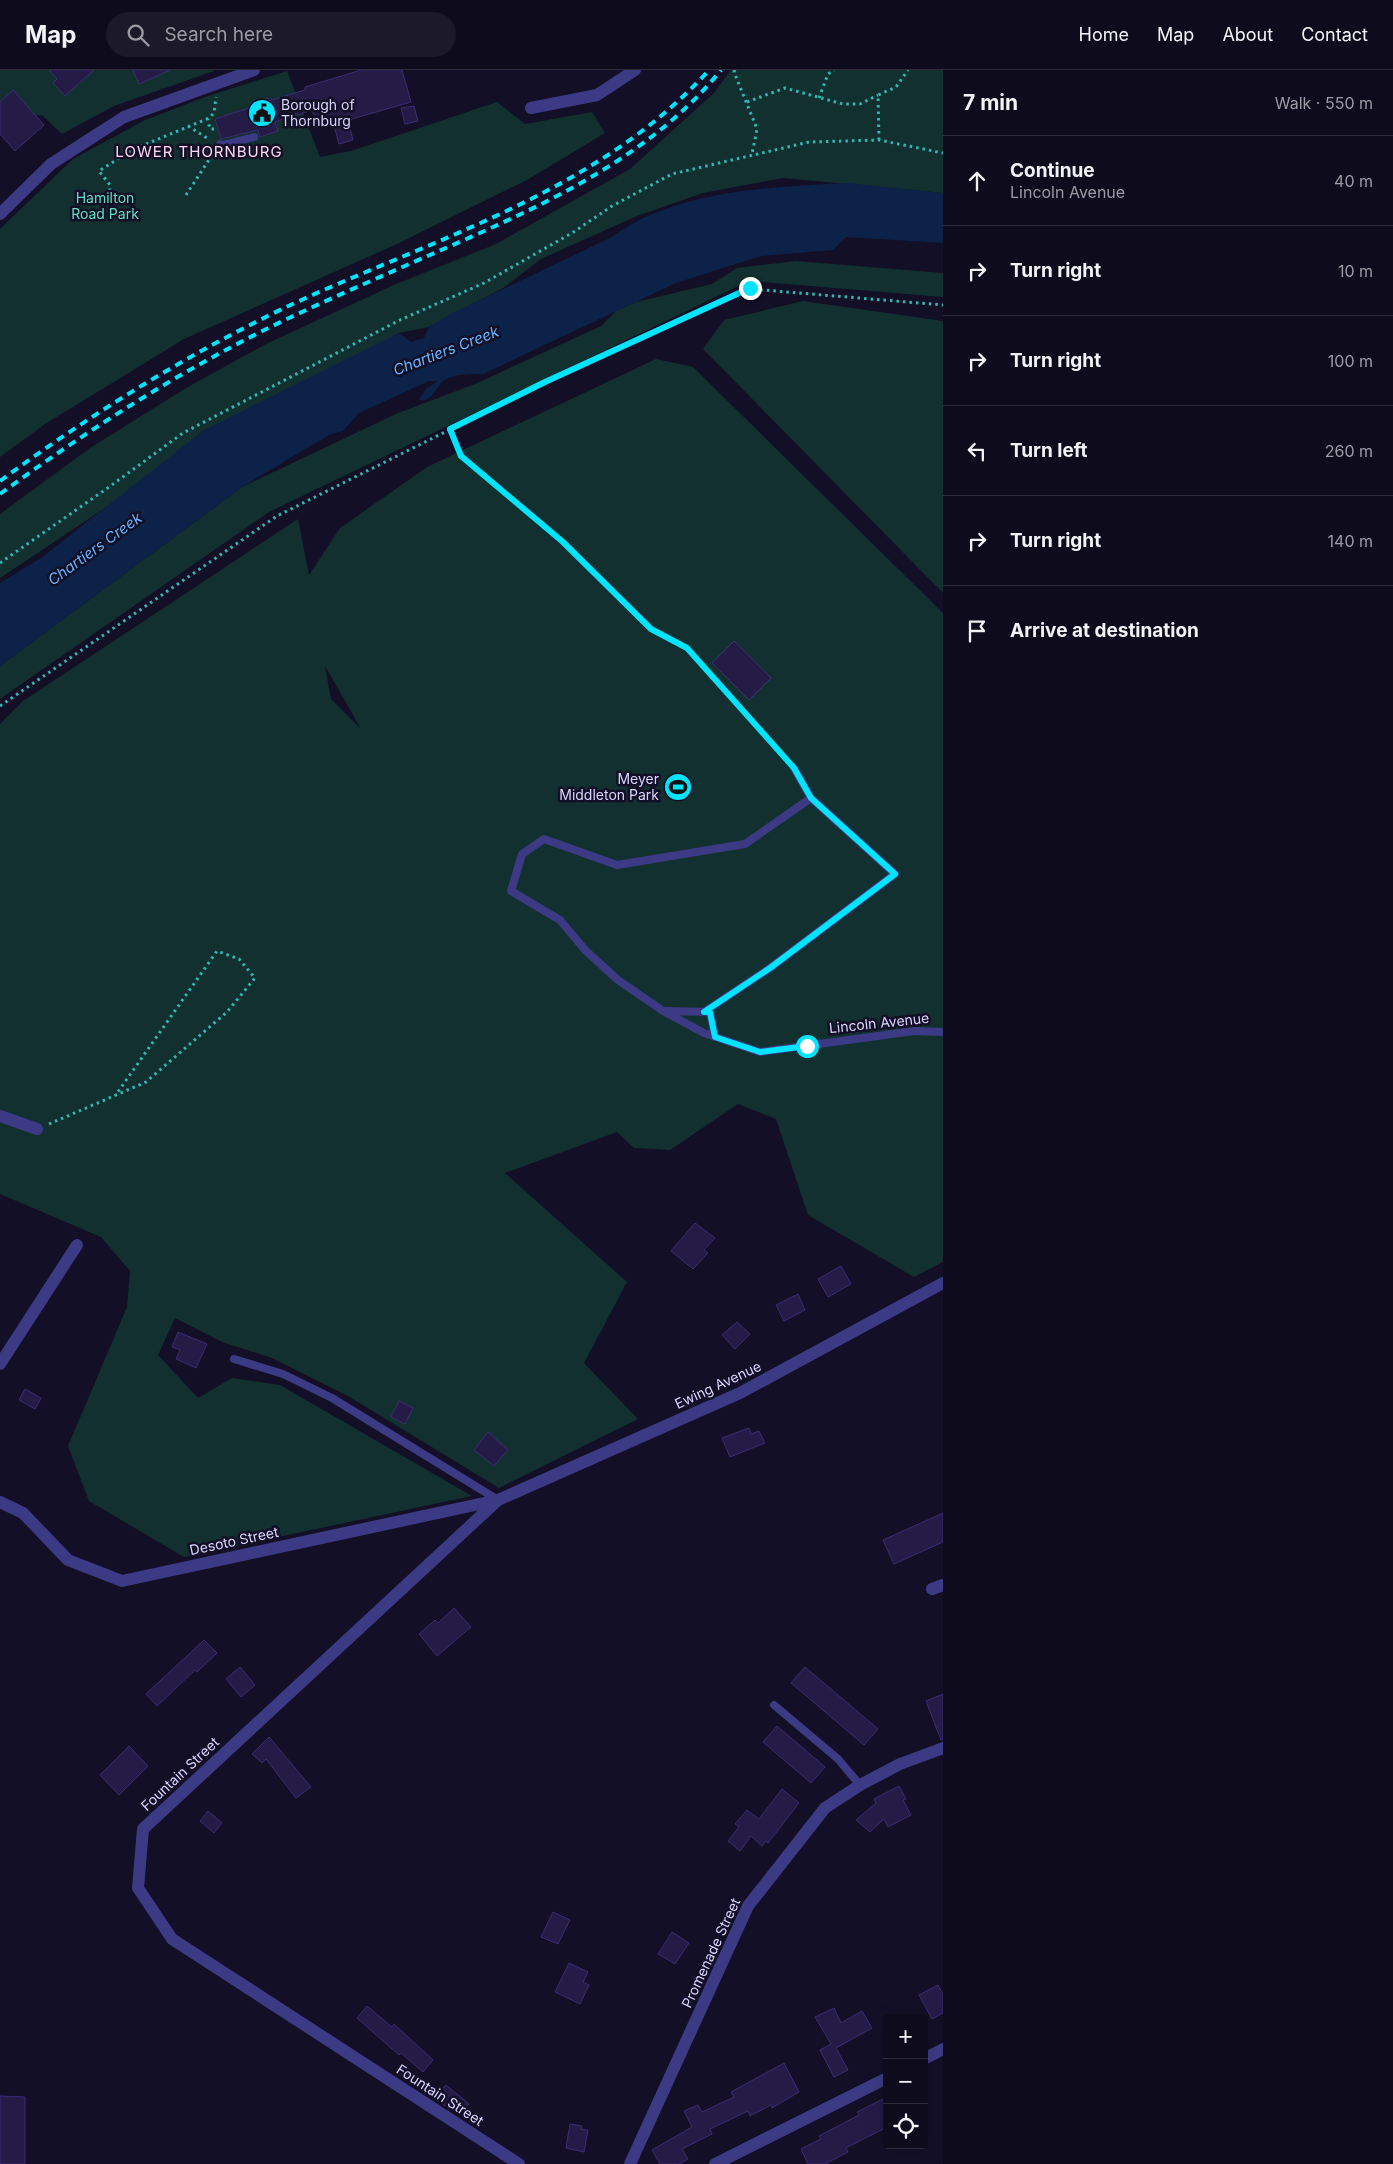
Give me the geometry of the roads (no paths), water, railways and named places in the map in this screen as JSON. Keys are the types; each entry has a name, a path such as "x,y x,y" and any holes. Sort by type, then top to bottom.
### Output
{"street":[{"path":"0,214 51,164 124,116 234,73 254,70"},
{"path":"531,108 597,95 635,70"},
{"path":"0,1116 37,1129"},
{"path":"0,1364 77,1245"},
{"name":"Ewing Avenue","path":"498,1500 740,1393 943,1283"},
{"name":"Desoto Street","path":"0,1502 23,1513 68,1560 122,1581 498,1500"},
{"name":"Fountain Street","path":"498,1500 143,1829 138,1888 172,1938 519,2164"},
{"name":"Promenade Street","path":"630,2164 748,1906 824,1808 860,1785 900,1764 943,1748"},
{"path":"928,2057 943,2049"},
{"path":"716,2164 883,2080"}],"lane":[{"path":"216,141 224,145 254,137"},
{"path":"704,1012 770,968 895,874 811,798 794,768"},
{"name":"Lincoln Avenue","path":"811,798 745,844 617,865 544,839 522,854 511,891 560,920 586,951 618,980 663,1011 704,1033 760,1052 914,1031 943,1032"},
{"path":"663,1011 710,1012 715,1037"},
{"path":"234,1359 283,1374 332,1398 498,1500"},
{"path":"774,1705 838,1759 860,1785"}],"water":[{"name":"Chartiers Creek","path":"847,183 943,193 943,243 846,237 833,250 761,256 676,283 483,374 450,377 441,383 432,395 422,401 419,399 427,388 438,381 429,381 359,413 343,431 329,435 242,487 0,666 0,583 41,558 204,430 399,333 411,342 424,338 429,327 451,314 612,237 637,221 665,209 694,200 756,189"}],"railway":[{"path":"0,481 102,410 208,347 282,309 452,236 563,182 616,150 664,113 709,70"},
{"path":"0,494 69,445 140,399 213,357 307,309 516,217 591,177 661,129 693,101 721,70"}],"place":[{"name":"Borough of Thornburg","path":"262,113"},
{"name":"Meyer Middleton Park","path":"678,787"}],"district":[{"name":"LOWER THORNBURG","path":"199,152"}],"park label":[{"name":"Hamilton Road Park","path":"105,206"}]}
